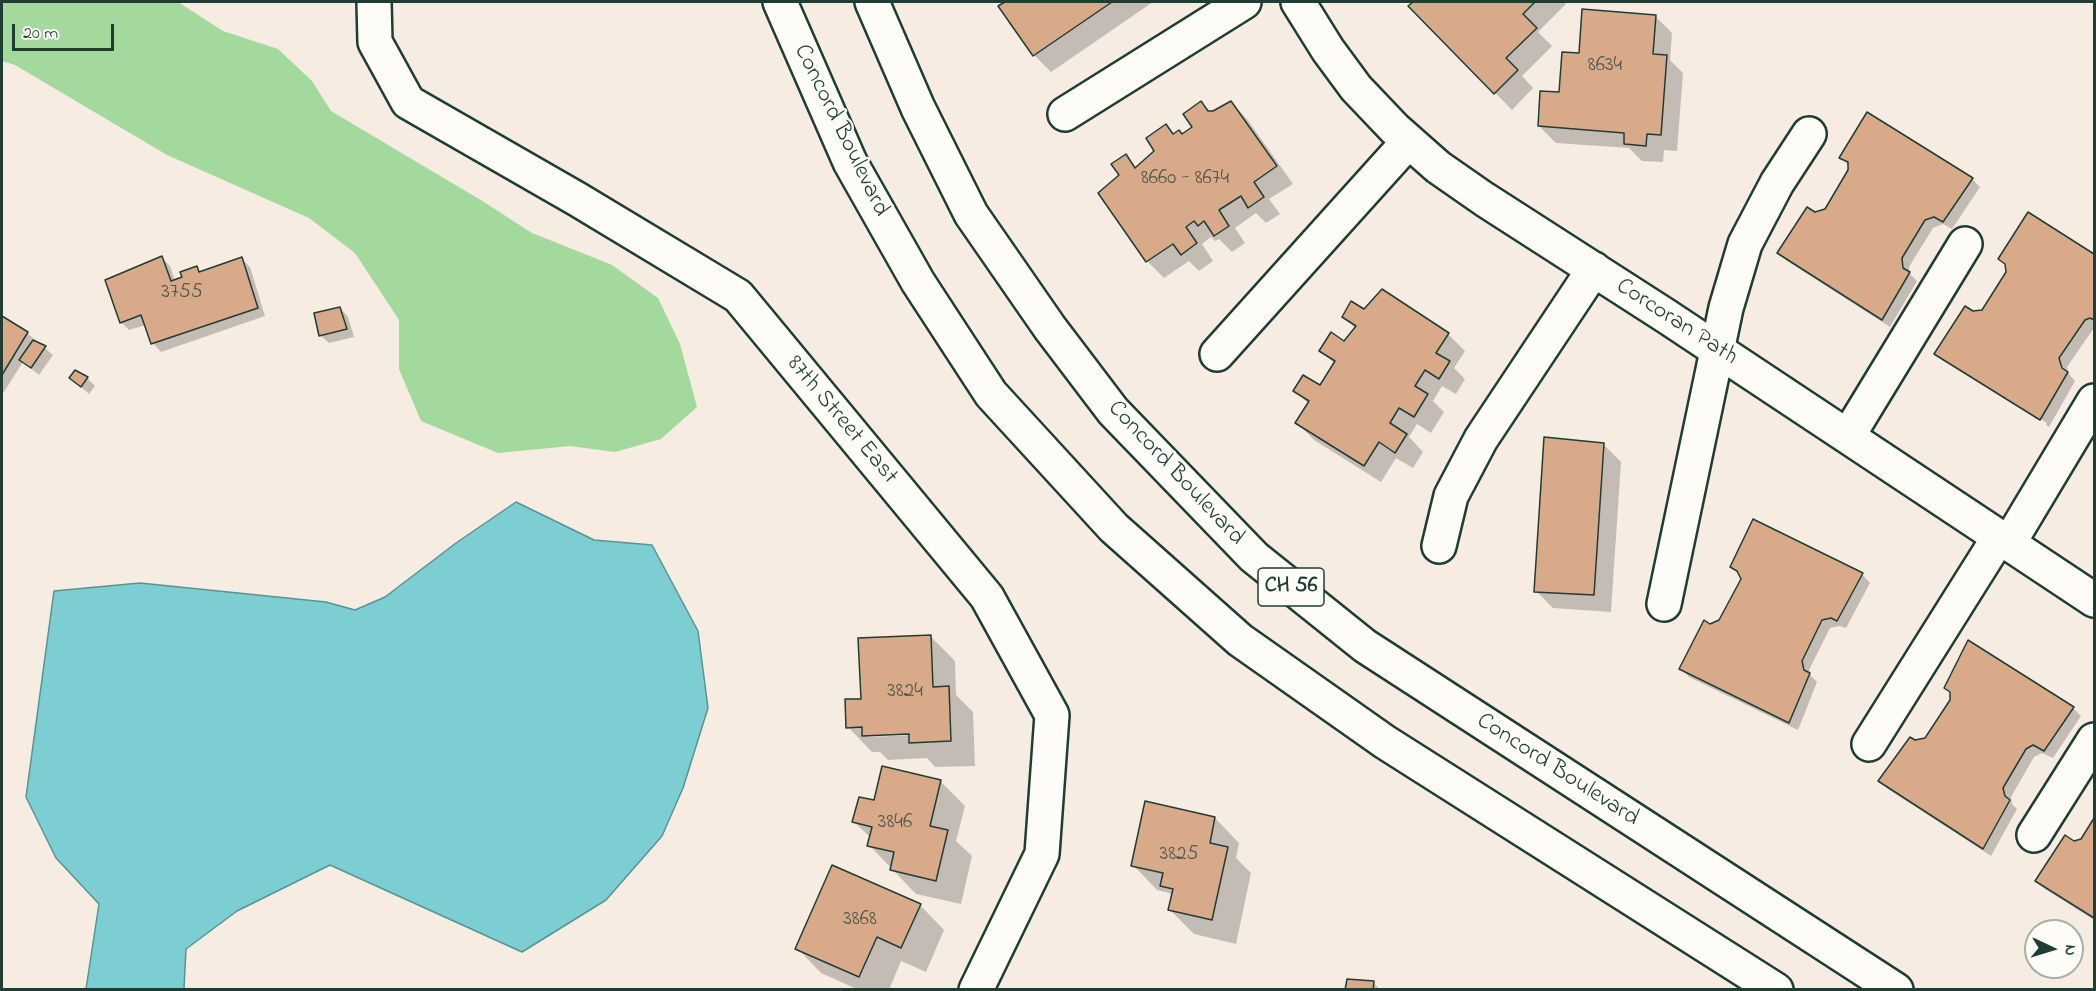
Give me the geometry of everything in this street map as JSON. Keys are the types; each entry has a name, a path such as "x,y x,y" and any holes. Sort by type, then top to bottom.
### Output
{"main road":[{"name":"87th Street East","path":"374,2 375,42 408,102 577,199 738,296 987,597 1052,715 1042,854 976,990"},
{"name":"Concord Boulevard","path":"780,2 850,162 918,282 991,394 1114,528 1240,640 1375,735 1776,990"},
{"name":"Concord Boulevard","path":"872,2 918,108 971,214 984,233 1050,328 1113,411 1254,557 1365,646 1896,990"},
{"path":"1065,114 1244,2"},
{"name":"Corcoran Path","path":"1298,2 1328,50 1356,88 1408,142 1438,167 2094,600"},
{"path":"1664,604 1725,308 1745,244 1777,183 1809,134"},
{"path":"1217,354 1408,142"},
{"path":"1848,436 1965,244"},
{"path":"1439,546 1451,496 1481,439 1594,269"},
{"path":"1869,744 2094,401"},
{"path":"2034,834 2094,740"}],"green space":[{"path":"2,2 178,2 223,31 278,49 312,81 331,111 532,233 612,265 658,298 680,344 697,407 661,439 615,452 570,446 498,453 421,421 399,369 399,320 355,253 309,218 167,155 15,65 2,61"}],"water":[{"path":"516,502 594,540 652,545 698,631 708,708 683,788 662,836 606,900 522,952 330,865 237,911 186,949 184,989 86,989 99,904 56,858 26,797 54,591 140,583 326,602 355,610 385,597 456,543"}],"building":[{"path":"1005,2 1112,2 1033,56 998,6"},
{"path":"1413,2 1535,2 1523,14 1537,28 1506,58 1518,70 1494,94 1408,6"},
{"path":"1582,9 1656,15 1653,54 1667,55 1661,135 1647,134 1646,146 1624,144 1624,133 1538,126 1540,91 1559,92 1562,52 1579,53"},
{"path":"1201,101 1208,111 1213,111 1231,101 1277,166 1254,182 1264,197 1248,208 1241,196 1219,210 1229,226 1214,236 1204,221 1198,226 1194,221 1186,227 1197,243 1181,255 1173,244 1146,262 1098,193 1119,175 1111,164 1126,154 1135,168 1154,151 1146,138 1166,124 1173,134 1179,130 1182,134 1192,127 1183,114"},
{"path":"1867,112 1973,178 1943,222 1934,217 1925,220 1902,258 1903,268 1910,272 1882,320 1777,253 1807,207 1815,212 1825,209 1848,170 1848,162 1839,158"},
{"path":"2028,212 2094,254 2094,320 2090,318 2085,320 2059,358 2062,368 2068,372 2040,420 1934,354 1965,306 1973,311 1982,310 2006,272 2005,264 1998,259"},
{"path":"162,256 171,281 182,277 180,272 197,266 199,272 242,257 258,308 151,344 141,315 120,323 105,280"},
{"path":"1382,289 1449,333 1436,353 1450,361 1439,379 1425,370 1415,386 1428,394 1414,417 1399,408 1390,423 1407,434 1395,453 1379,442 1364,466 1295,423 1309,401 1293,391 1303,375 1320,385 1335,361 1319,351 1331,332 1344,341 1356,326 1342,317 1351,301 1364,309"},
{"path":"340,307 347,329 319,336 314,313"},
{"path":"2,316 28,332 2,375"},
{"path":"33,340 46,346 31,368 19,360"},
{"path":"75,370 88,377 81,387 69,378"},
{"path":"1544,437 1604,443 1594,595 1534,592"},
{"path":"1753,519 1863,573 1837,621 1831,618 1822,620 1802,661 1804,670 1810,673 1789,723 1679,669 1704,620 1710,624 1719,620 1741,579 1737,571 1730,567"},
{"path":"931,635 933,687 949,686 951,741 909,743 909,734 862,736 862,727 846,728 845,699 861,699 858,638"},
{"path":"1968,640 2074,707 2044,751 2033,745 2026,749 2003,788 2005,796 2010,800 1983,849 1878,781 1910,737 1915,740 1925,738 1950,700 1950,692 1944,688"},
{"path":"882,766 941,780 930,826 948,830 936,881 890,870 894,852 867,846 872,827 852,822 859,797 874,800"},
{"path":"1145,801 1215,817 1210,843 1228,847 1212,920 1168,910 1173,889 1160,886 1163,873 1131,866"},
{"path":"2094,818 2094,918 2035,881 2065,835 2074,841 2081,839"},
{"path":"832,865 921,904 901,948 877,937 859,977 795,949"},
{"path":"1347,979 1374,981 1373,990 1345,990"}]}
